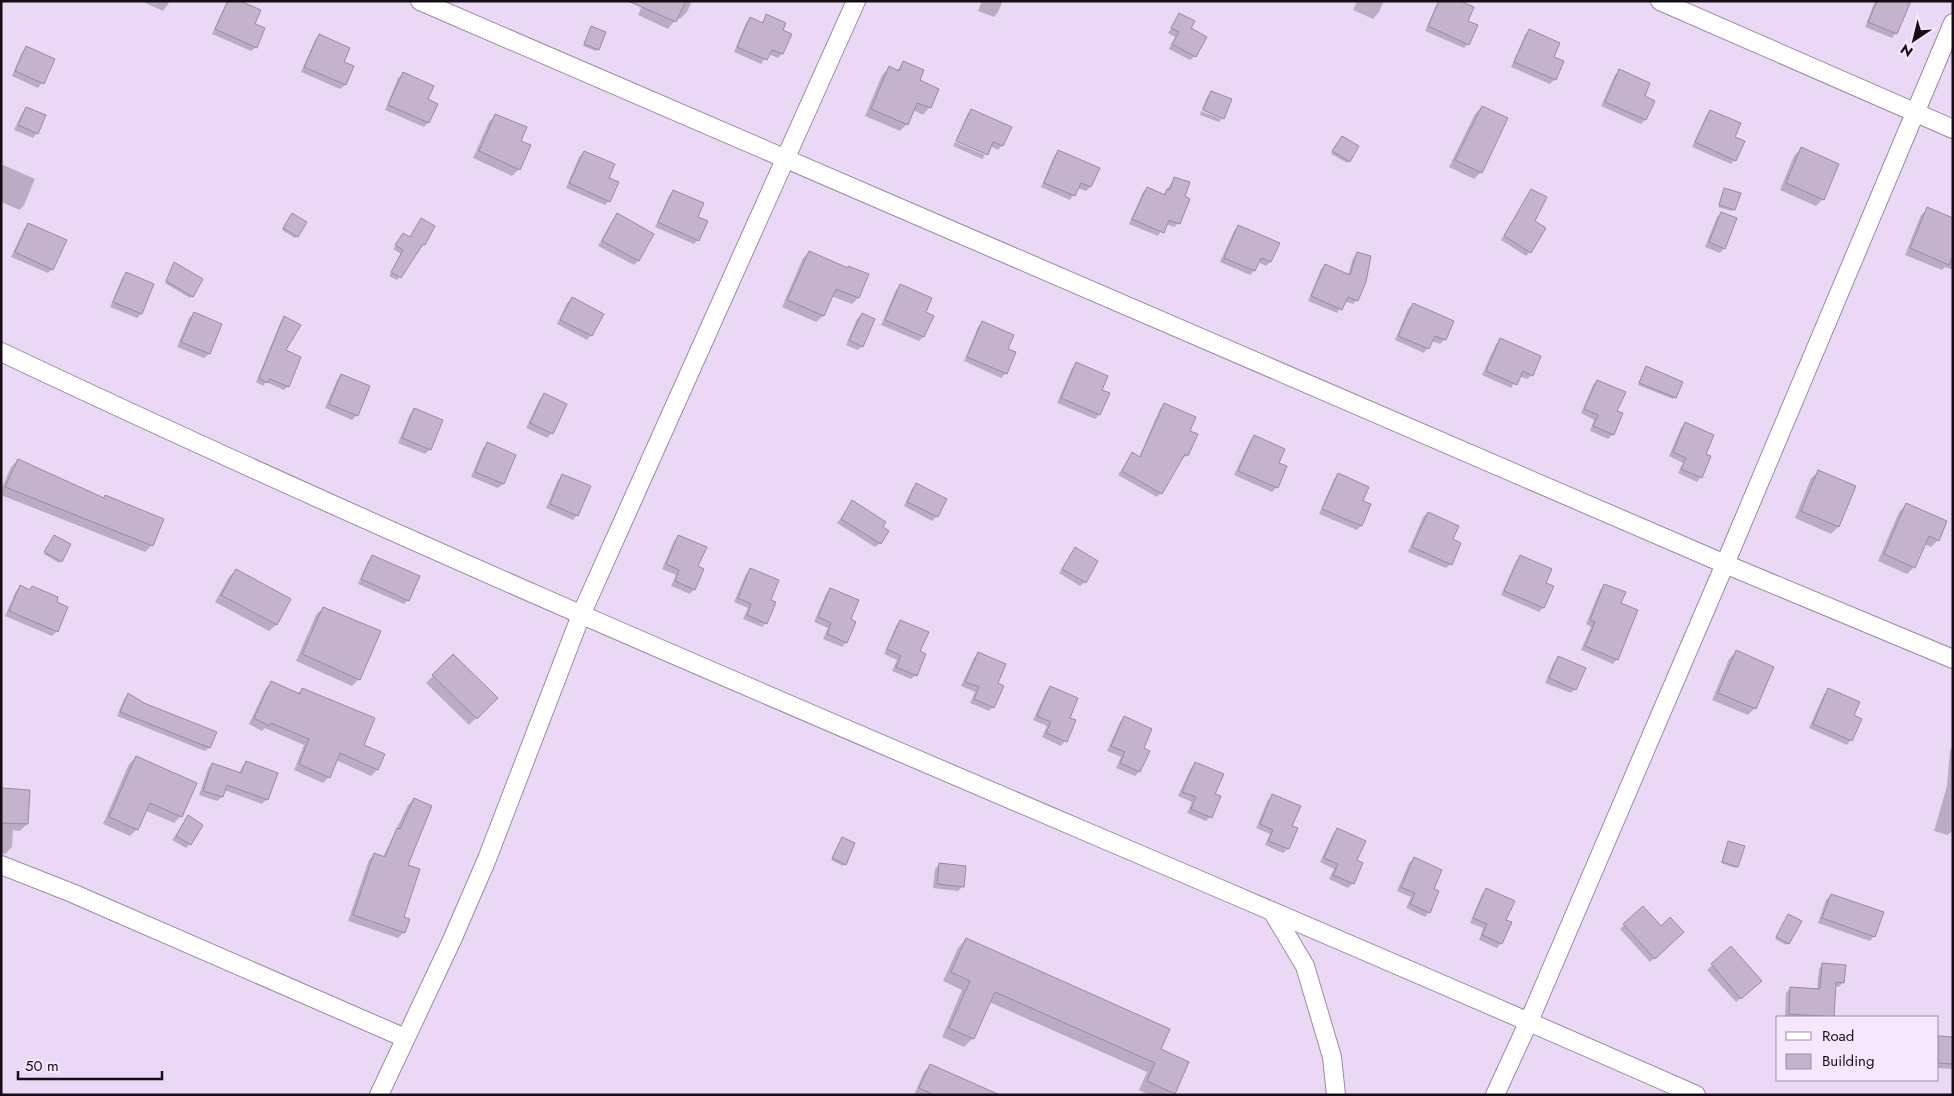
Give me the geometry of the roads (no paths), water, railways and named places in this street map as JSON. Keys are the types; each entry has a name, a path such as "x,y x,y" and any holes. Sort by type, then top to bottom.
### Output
{"street":[{"path":"420,1 1725,564 1953,659"},
{"path":"379,1095 452,940 487,859 581,615 856,1"},
{"path":"1660,1 1953,129"},
{"path":"1495,1095 1529,1021 1725,564 1953,23"},
{"path":"1,352 139,417 581,615 1529,1021 1696,1095"},
{"path":"1,865 72,893 405,1038"},
{"path":"1272,911 1305,966 1332,1057 1336,1095"}]}
